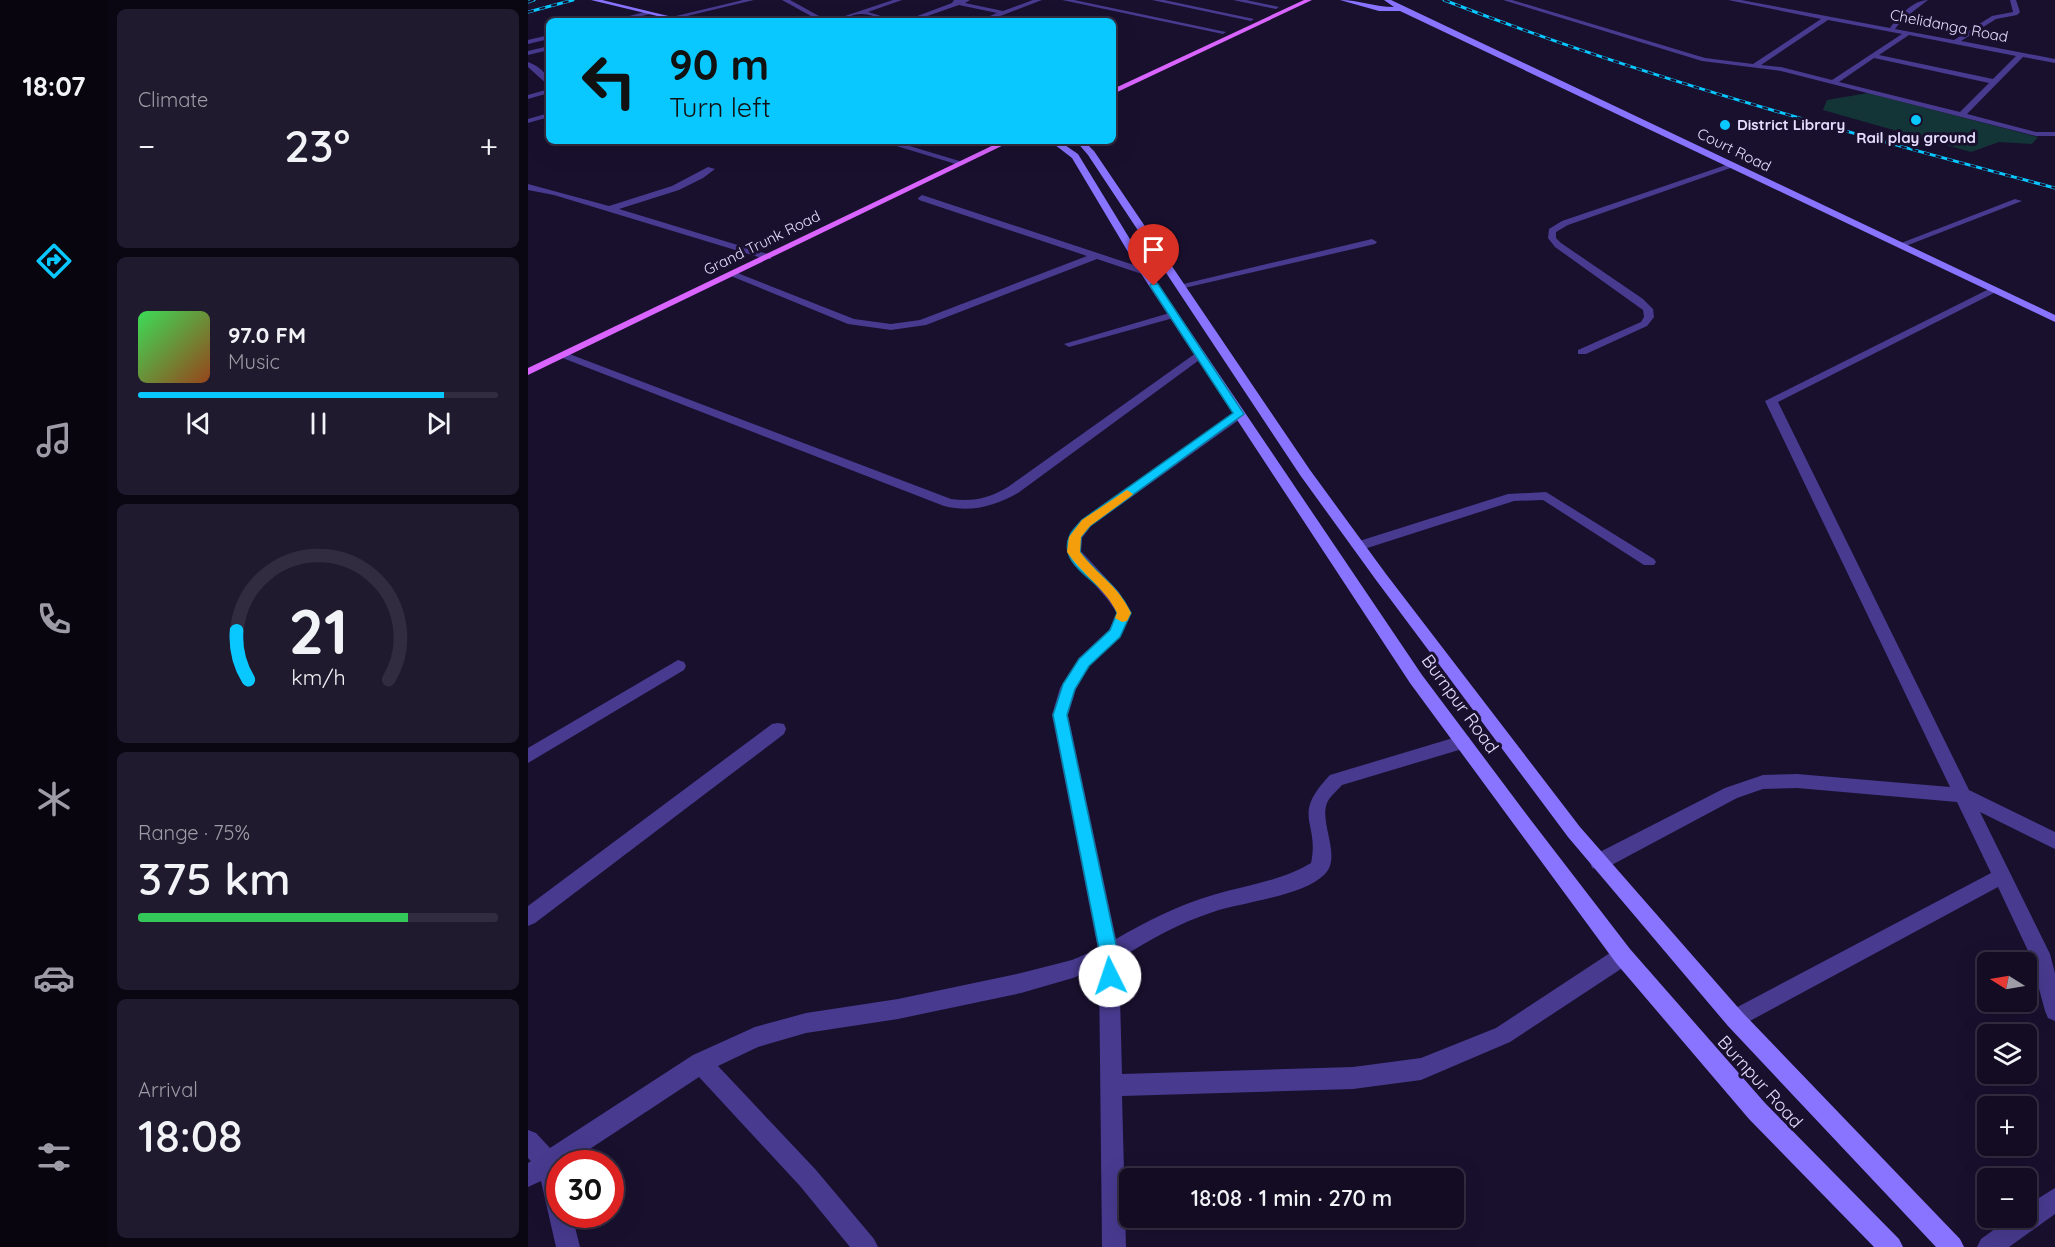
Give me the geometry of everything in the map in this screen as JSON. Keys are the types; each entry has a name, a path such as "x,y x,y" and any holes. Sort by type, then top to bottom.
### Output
{"main road":[{"path":"1116,82 1293,0"},
{"path":"1116,91 1309,0"},
{"name":"Grand Trunk Road","path":"530,370 1002,144"}],"street":[{"path":"594,0 668,18"},
{"path":"676,18 751,0"},
{"path":"785,0 819,18"},
{"path":"867,0 883,5"},
{"path":"843,18 899,0"},
{"path":"943,0 1004,13"},
{"path":"916,18 967,0"},
{"path":"990,18 1039,0"},
{"path":"1065,0 1223,32"},
{"path":"1155,0 1251,19"},
{"path":"1193,7 1209,0"},
{"path":"1236,0 1276,8"},
{"name":"Court Road","path":"1343,0 1379,9 1401,9"},
{"name":"Court Road","path":"1387,0 1401,9 1735,165 2055,319"},
{"path":"1506,0 1704,60 1781,69 2036,135 2055,134"},
{"name":"Chelidanga Road","path":"1731,0 2054,60"},
{"path":"1892,29 1900,19 1925,0"},
{"path":"1957,41 1994,17 2015,14 2017,12 2013,0"},
{"path":"862,12 883,18"},
{"path":"627,18 648,13"},
{"path":"1754,66 1828,17"},
{"path":"1832,83 1910,32"},
{"path":"528,42 546,38"},
{"path":"528,53 546,49"},
{"path":"1962,115 2022,54"},
{"path":"1873,56 1995,82"},
{"path":"528,64 536,68 546,80"},
{"path":"536,68 546,66"},
{"path":"528,97 546,92"},
{"path":"530,119 546,116"},
{"path":"895,144 962,163"},
{"name":"Burnpur Road","path":"1058,144 1075,156 1173,315 1416,679 1623,956 1757,1111 1891,1247"},
{"path":"1083,144 1305,472 1358,546 1473,701 1599,862 1735,1019 1952,1247"},
{"path":"610,209 684,184 711,169"},
{"path":"528,187 610,209 768,257"},
{"path":"922,198 1145,272"},
{"path":"1180,286 1372,242"},
{"path":"731,274 852,322 891,327 922,323 1096,256"},
{"path":"1995,290 1771,400 2040,954 2055,1011"},
{"path":"1069,344 1173,315"},
{"path":"564,355 948,503 971,506 990,504 1013,490 1200,355"},
{"path":"1114,1247 1109,954 1060,715 1068,688 1084,662 1115,633 1124,613 1117,597 1084,567 1074,552 1075,537 1086,523 1239,414"},
{"path":"1358,546 1513,496 1546,496 1649,562"},
{"path":"528,756 678,666"},
{"path":"528,917 778,729"},
{"path":"568,1150 701,1063 755,1037 806,1023 898,1009 1021,983 1073,969 1109,954 1147,931 1180,915 1214,903 1296,882 1319,868 1324,852 1315,813 1322,793 1336,780 1463,742"},
{"path":"1599,862 1731,793 1763,782 1797,781 1963,795 2055,841"},
{"path":"1735,1019 2002,876"},
{"path":"1112,1085 1353,1078 1422,1069 1503,1035 1623,956"},
{"path":"701,1063 808,1178 866,1247"},
{"path":"528,1141 546,1161"},
{"path":"528,1176 546,1164"},
{"path":"1989,1247 2055,1200"},
{"path":"564,1228 568,1247"}],"lane":[{"path":"1582,352 1644,324 1650,317 1648,309 1640,301 1558,245 1552,238 1552,231 1565,223 1735,165"},
{"path":"1900,244 2018,201"}],"green space":[{"name":"Rail play ground","path":"1868,93 2038,137 2032,144 1999,142 1971,152 1823,110 1827,100"}],"railway":[{"path":"528,2 534,0"},
{"path":"528,12 573,0"},
{"path":"1444,0 1594,55 1747,103 2055,188"}],"slow traffic":[{"path":"1122,618 1124,613 1117,597 1084,567 1074,552 1075,537 1086,523 1127,494"}],"place":[{"name":"Rail play ground","path":"1916,120"},
{"name":"District Library","path":"1725,125"}],"route":[{"path":"1110,976 1109,954 1060,715 1068,688 1084,662 1115,633 1124,613 1117,597 1084,567 1074,552 1075,537 1086,523 1239,414 1154,286"}]}
